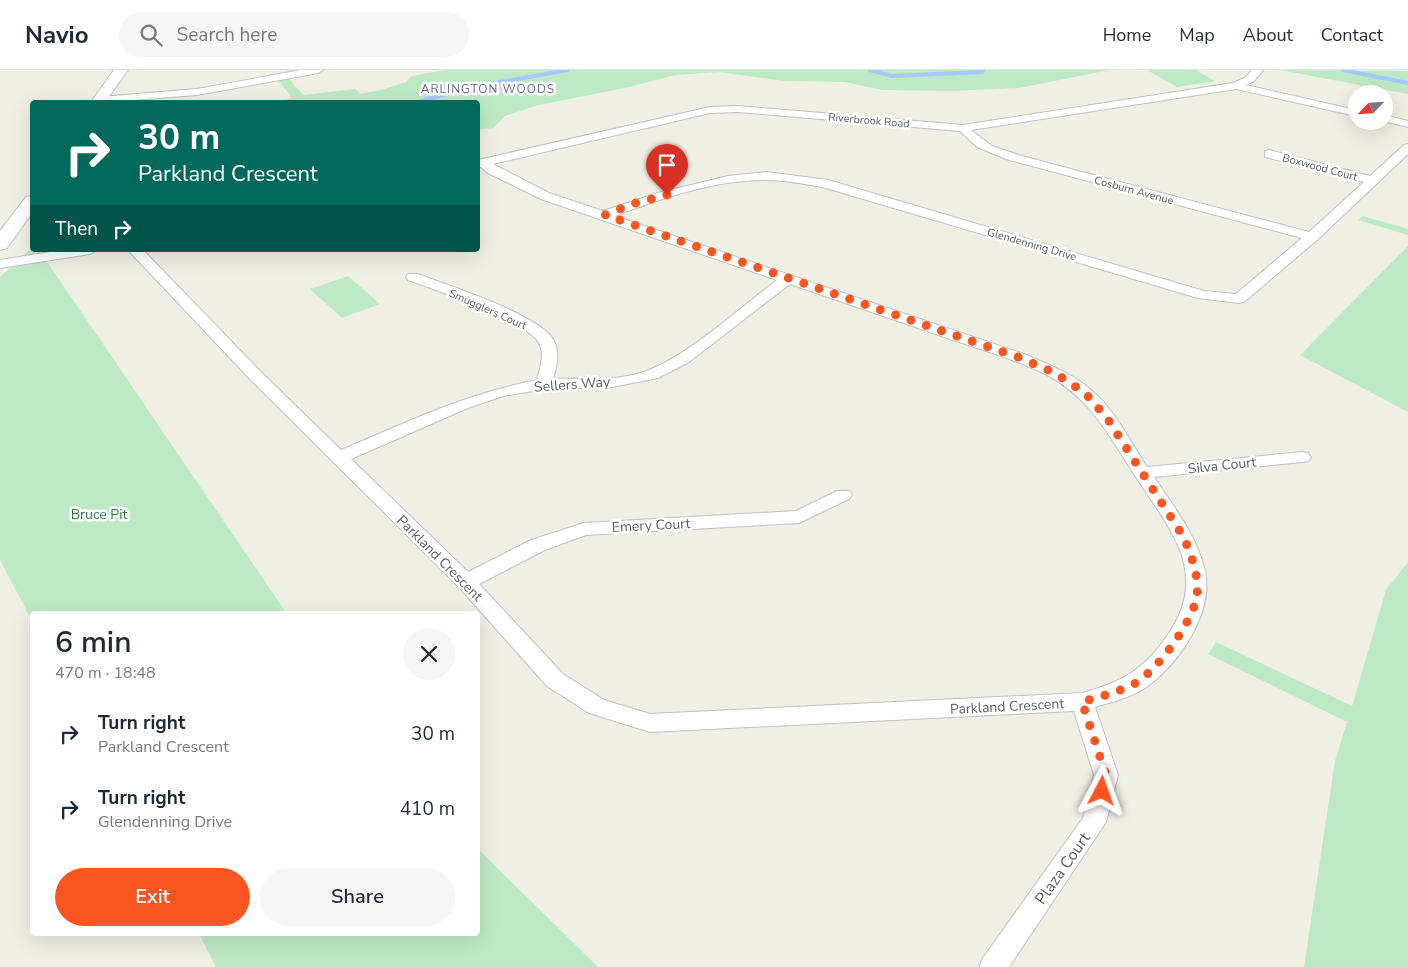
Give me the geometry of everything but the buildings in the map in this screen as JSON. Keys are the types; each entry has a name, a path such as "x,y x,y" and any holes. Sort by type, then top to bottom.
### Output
{"street":[{"path":"100,100 121,70"},
{"path":"110,100 197,92 280,73 318,70"},
{"name":"Riverbrook Road","path":"481,163 710,110 738,109 963,128 1236,86 1250,79 1258,70"},
{"path":"1236,86 1348,111"},
{"path":"1393,120 1408,124"},
{"name":"Cosburn Avenue","path":"963,128 968,135 992,151 1018,160 1312,237"},
{"name":"Glendenning Drive","path":"605,215 632,204 719,182 767,176 797,179 828,184 1202,295 1239,299 1312,237 1371,180 1408,148"},
{"name":"Boxwood Court","path":"1269,154 1371,180"},
{"name":"Parkland Crescent","path":"137,252 254,375 466,582 555,680 597,708 650,723 1082,702 1132,686 1156,666 1195,608 1197,593 1192,556 1183,536 1107,418 1085,393 1055,373 1018,357 545,196 481,163"},
{"path":"0,244 30,204"},
{"path":"0,264 77,252"},
{"name":"Smugglers Court","path":"413,277 524,322 546,338 551,359 544,384"},
{"name":"Sellers Way","path":"339,457 462,404 500,392 544,384 612,382 652,375 683,359 787,279"},
{"name":"Silva Court","path":"1142,473 1302,457"},
{"name":"Emery Court","path":"466,582 538,545 584,529 799,517 843,495"},
{"name":"Plaza Court","path":"994,967 1094,822 1106,775 1082,702"}],"green space":[{"path":"446,70 1109,70 1019,88 953,91 882,90 845,82 785,81 719,72 676,75 625,88 539,105 505,116 493,128 480,130 480,100 284,100 292,98 279,81 289,79 303,95 355,89 361,94 406,82 412,76"},
{"path":"1147,70 1196,70 1215,81 1177,87"},
{"path":"1280,70 1408,71 1408,94 1393,91 1393,85 1360,85"},
{"path":"1363,216 1408,229 1408,235 1358,220"},
{"path":"1408,246 1408,412 1300,355"},
{"name":"Bruce Pit","path":"30,250 30,252 40,252 285,611 30,611 30,617 0,560 0,277"},
{"path":"348,276 380,304 342,318 310,289"},
{"path":"1408,562 1408,967 1304,967 1335,761 1347,722 1208,654 1216,642 1352,706 1386,590"},
{"path":"480,851 598,967 216,967 200,936 480,936"}],"waterway":[{"path":"425,100 478,86 568,70"},
{"path":"870,70 892,76 982,72 983,70"},
{"path":"1343,70 1408,83"}],"district":[{"name":"ARLINGTON WOODS","path":"488,89"}],"route":[{"path":"667,195 632,204 605,215 1018,357 1055,373 1085,393 1107,418 1183,536 1192,556 1197,593 1195,608 1156,666 1132,686 1082,702 1106,775 1102,791"}]}
